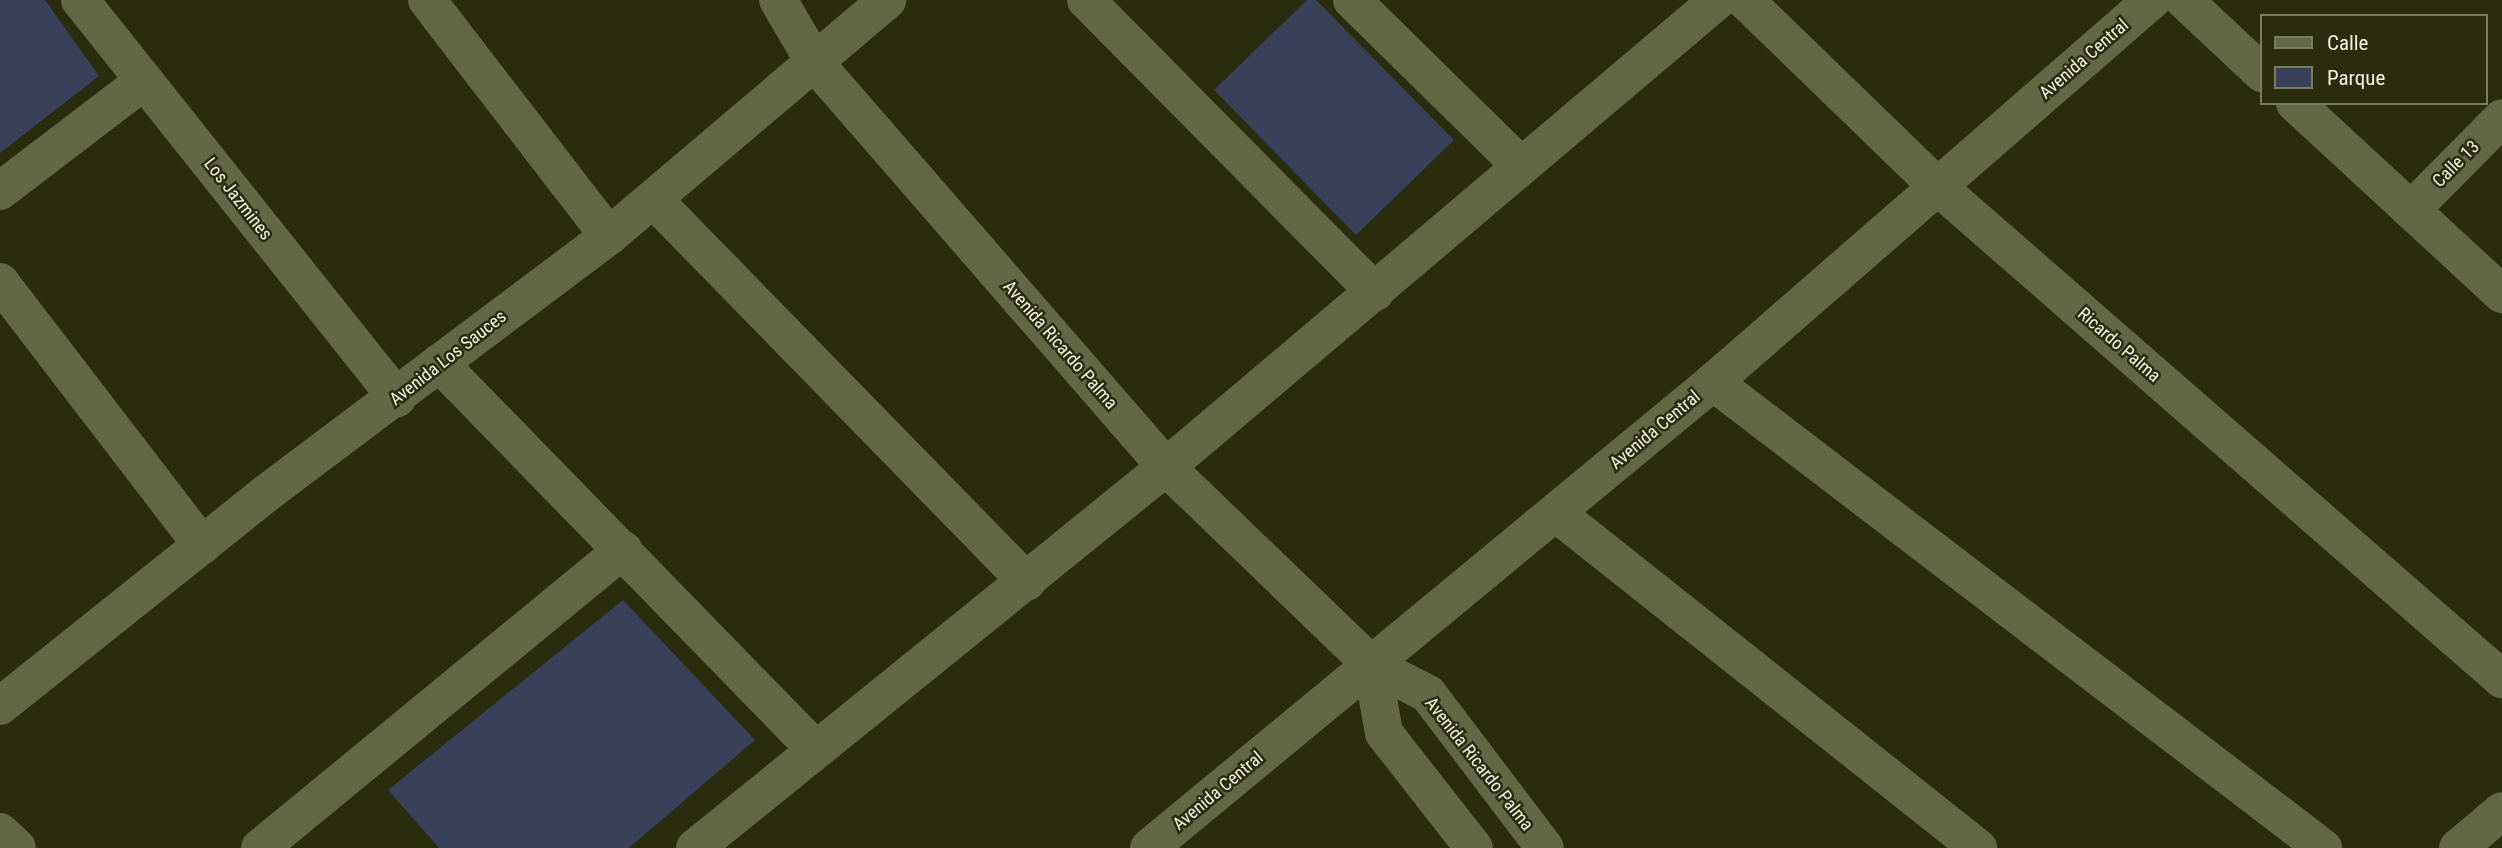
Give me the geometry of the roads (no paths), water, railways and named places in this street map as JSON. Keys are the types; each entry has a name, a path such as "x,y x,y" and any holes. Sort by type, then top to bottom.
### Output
{"street":[{"name":"Los Jazmines","path":"80,0 397,398"},
{"path":"427,0 609,236"},
{"name":"Avenida Ricardo Palma","path":"778,0 815,63 1166,467 1372,665 1428,694 1545,848"},
{"name":"Avenida Los Sauces","path":"0,706 202,545 609,236 887,0"},
{"path":"1086,0 1375,292"},
{"path":"1352,0 1519,164"},
{"path":"695,848 1166,467 1375,292 1519,164 1718,0"},
{"name":"Ricardo Palma","path":"1745,0 1937,186 2502,679"},
{"name":"Avenida Central","path":"1149,848 1713,382 2152,0"},
{"path":"2183,0 2260,71"},
{"path":"0,191 144,81"},
{"path":"2297,105 2502,294"},
{"name":"Calle 13","path":"2411,210 2502,118"},
{"path":"653,199 1027,582"},
{"path":"0,282 202,545"},
{"path":"439,363 815,749"},
{"path":"1713,382 2323,848"},
{"path":"1556,513 1978,848"},
{"path":"260,848 457,680 623,550"},
{"path":"1372,665 1384,733 1474,848"},
{"path":"2458,848 2502,811"},
{"path":"0,832 17,848"}]}
